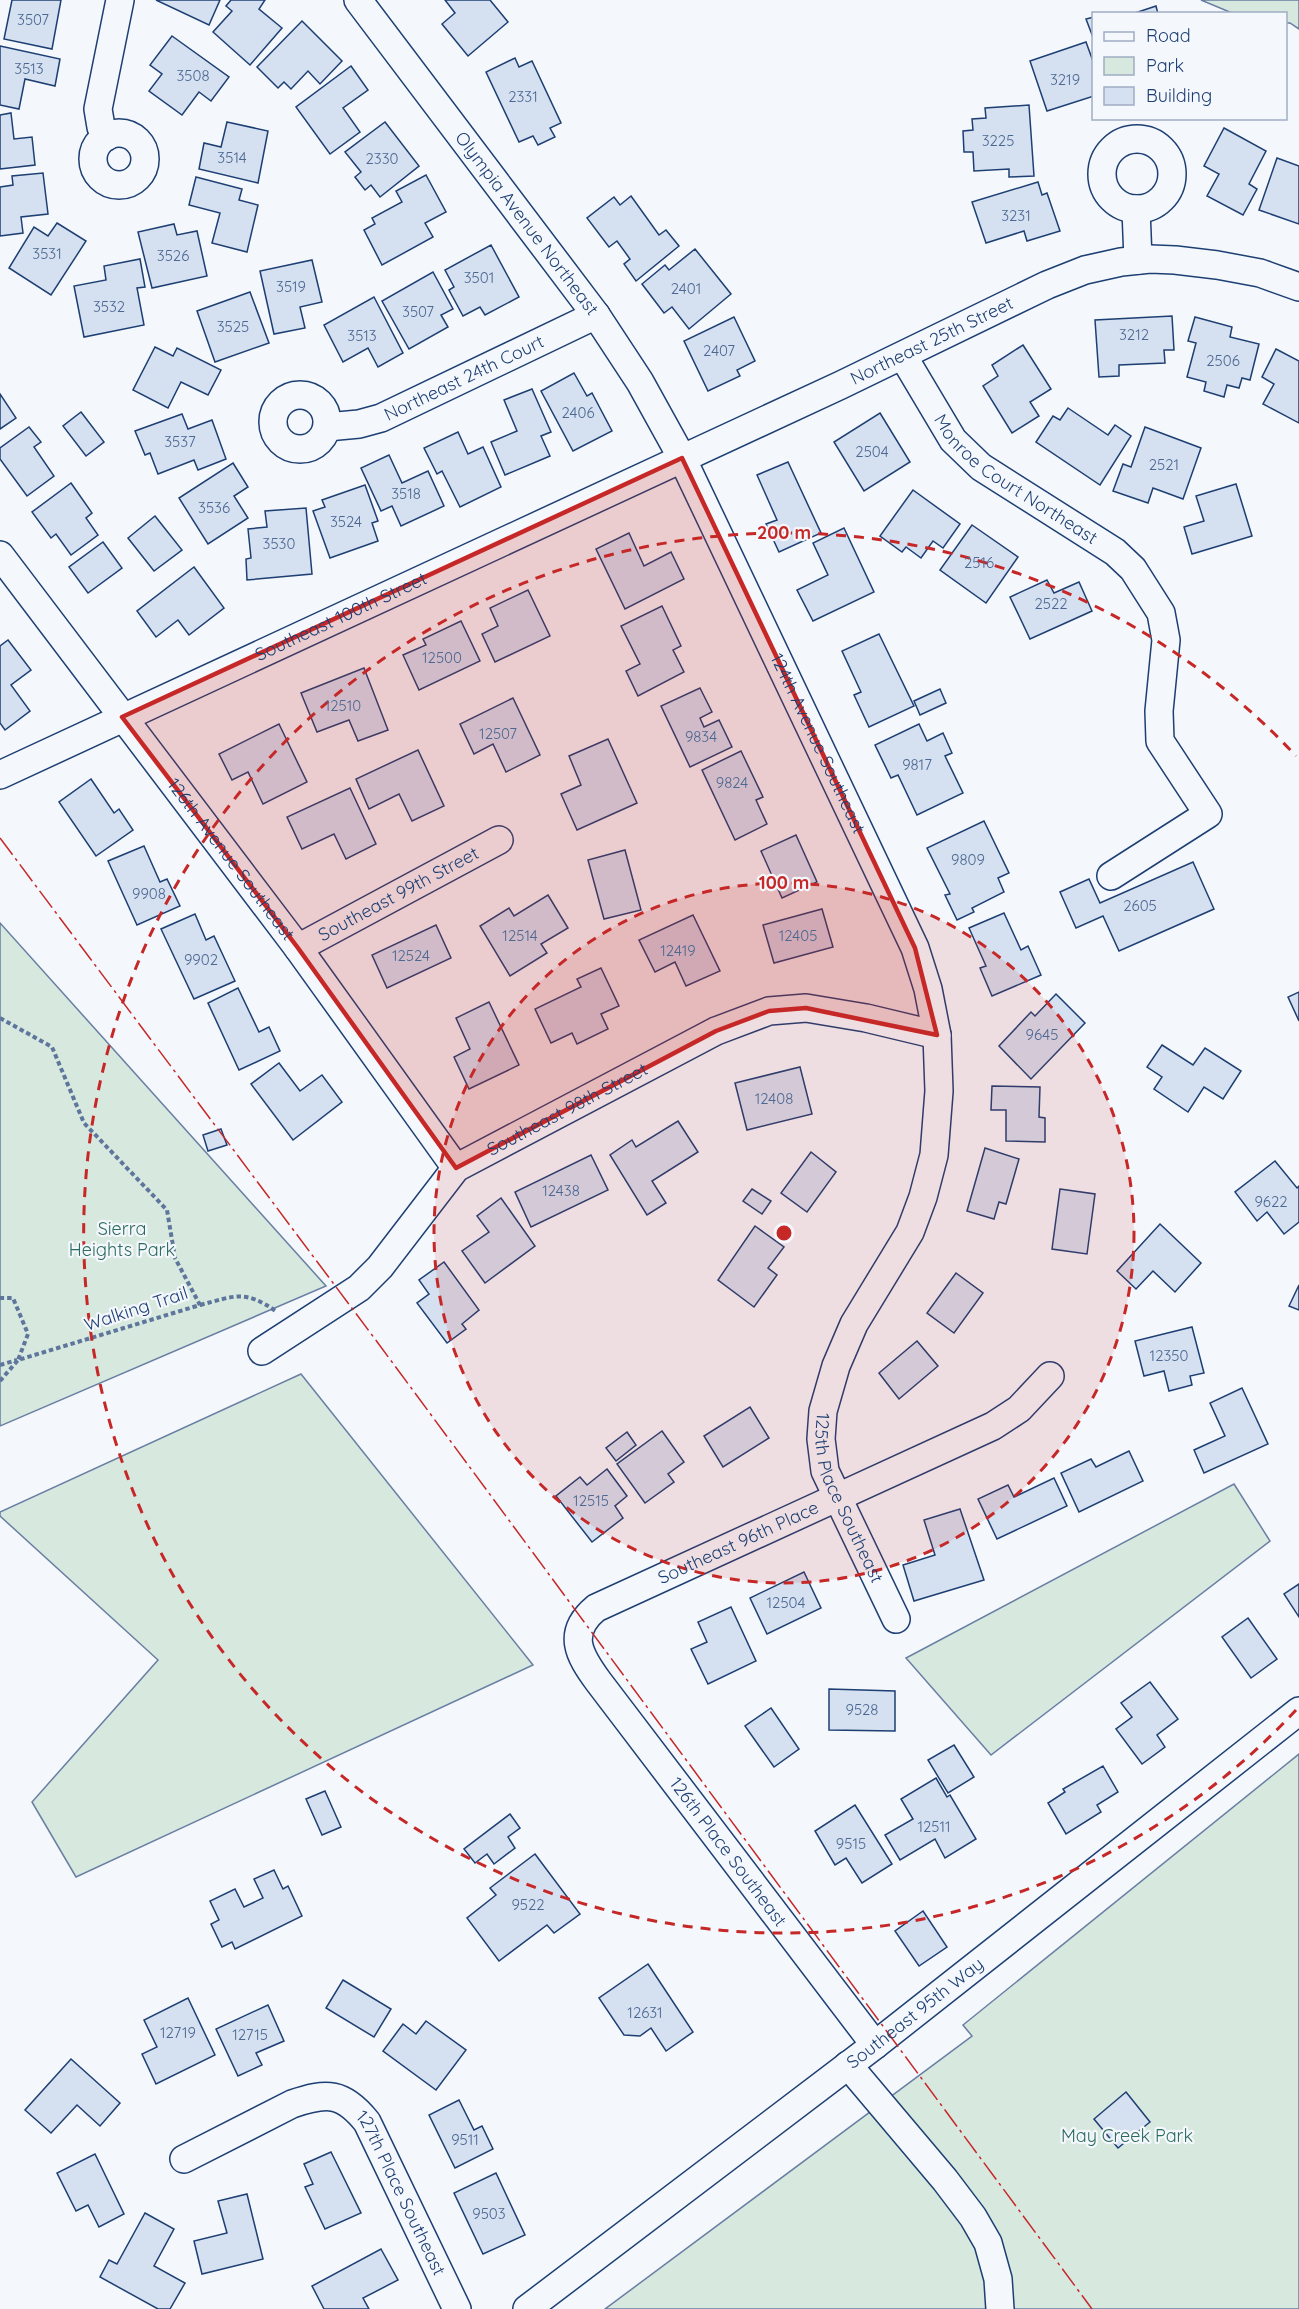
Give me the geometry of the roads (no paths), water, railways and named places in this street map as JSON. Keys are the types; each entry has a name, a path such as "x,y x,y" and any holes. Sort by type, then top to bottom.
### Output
{"street":[{"path":"106,137 101,128 98,110 120,0"},
{"name":"Olympia Avenue Northeast","path":"362,1 596,315 640,382 682,458"},
{"path":"1136,210 1138,260"},
{"name":"Northeast 25th Street","path":"682,458 903,356 1047,285 1085,270 1138,260 1175,260 1217,264 1260,273 1299,287"},
{"name":"Northeast 24th Court","path":"327,427 359,424 381,417 596,315"},
{"name":"Monroe Court Northeast","path":"903,356 952,440 966,455 981,467 1115,552 1132,569 1161,613 1166,640 1159,711 1160,741 1208,814 1112,876"},
{"name":"Southeast 100th Street","path":"0,775 682,458"},
{"name":"124th Avenue Southeast","path":"682,458 915,948 928,989 937,1035"},
{"name":"126th Avenue Southeast","path":"0,555 298,948 456,1167"},
{"name":"Southeast 99th Street","path":"298,948 499,840"},
{"name":"Southeast 98th Street","path":"262,1351 359,1288 380,1267 456,1167 716,1031 769,1011 806,1008 866,1018 937,1035"},
{"name":"125th Place Southeast","path":"896,1619 825,1471 821,1440 823,1412 836,1366 854,1324 910,1232 923,1197 934,1155 937,1126 939,1091 937,1035"},
{"name":"Southeast 96th Place","path":"582,1659 578,1645 580,1630 584,1618 596,1608 993,1426 1019,1409 1050,1376"},
{"name":"126th Place Southeast","path":"582,1659 875,2045"},
{"name":"Southeast 95th Way","path":"527,2309 875,2045 1299,1712"},
{"path":"848,2065 945,2180 973,2217 988,2243 998,2279 1000,2309"},
{"name":"127th Place Southeast","path":"184,2159 292,2104 309,2098 328,2096 343,2099 356,2108 367,2122 457,2309"}],"park label":[{"name":"Sierra Heights Park","path":"122,1239"},
{"name":"May Creek Park","path":"1127,2136"}]}
